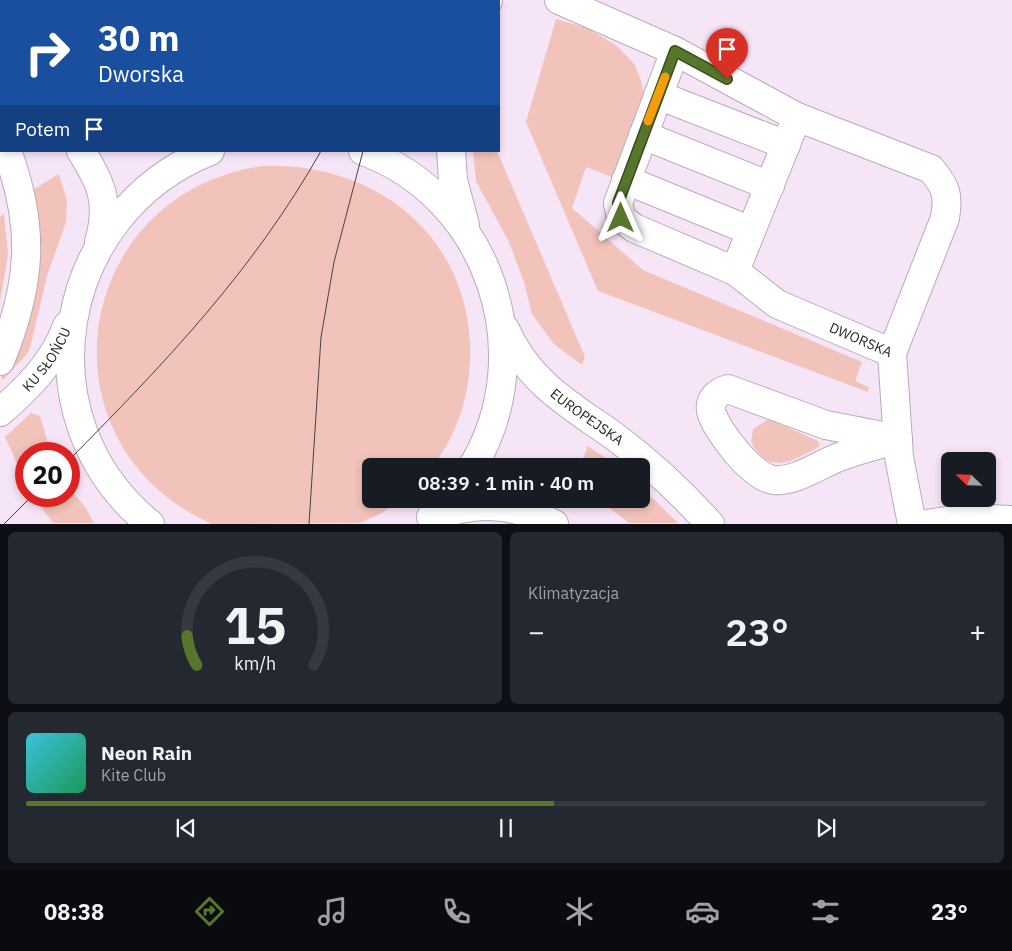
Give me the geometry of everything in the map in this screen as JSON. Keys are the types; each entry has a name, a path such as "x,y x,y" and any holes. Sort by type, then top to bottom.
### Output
{"main road":[{"path":"559,0 675,51 797,116 931,169 943,183 948,200 944,218 892,353"},
{"name":"DWORSKA","path":"675,51 618,203 621,218 634,228 735,270 777,304 892,353 898,439 912,524"},
{"path":"658,95 786,145"},
{"path":"735,270 797,116"},
{"path":"643,135 770,186"},
{"path":"0,361 22,295 27,244 22,202 7,152"},
{"path":"82,152 98,178 103,196 104,219 93,258 78,296 72,323 70,349 72,390 78,417 90,448 124,500 150,524"},
{"path":"93,258 114,223 142,193 175,168 208,152"},
{"path":"365,152 396,167 429,191 457,220 472,243 491,280 501,319 504,346 501,387 491,427 477,458"},
{"path":"451,152 450,162 455,190 472,243"},
{"path":"626,180 751,231"},
{"name":"KU SŁOŃCU","path":"0,412 35,380 47,364 66,329 78,296"},
{"name":"EUROPEJSKA","path":"501,319 515,349 540,381 560,400 615,437 642,459 692,504 710,524"},
{"path":"728,389 826,425 898,439 841,456 789,479 764,478 749,465 723,434 711,411 711,404 720,391 728,389"},
{"path":"434,513 464,507 516,507 554,524"},
{"path":"927,524 965,518 1012,520"}],"shaded area":[{"path":"556,19 587,28 617,46 635,65 644,96 617,179 586,167 572,208 643,270 862,362 855,381 869,387 868,392 598,291 526,122"},
{"path":"473,152 497,152 585,357 582,365 554,344 532,314 524,282 509,242 476,181"},
{"path":"263,166 303,168 341,176 375,191 406,212 431,238 451,269 464,305 470,345 469,377 462,409 450,439 439,458 362,458 362,508 389,508 382,513 360,523 212,524 155,487 118,439 99,383 99,326 116,270 149,222 198,186"},
{"path":"59,174 67,200 66,222 47,276 28,353 3,380 1,377 17,342 31,191"},
{"path":"4,214 8,255 0,301 0,217"},
{"path":"31,413 40,416 48,442 15,442 15,459 5,437"},
{"path":"769,419 818,441 820,445 812,451 787,462 780,463 767,460 756,450 751,442 753,429"},
{"path":"588,446 605,458 583,458"},
{"path":"650,496 678,523 629,523 610,508 650,508"},
{"path":"80,501 94,523 53,523 41,507 80,507"}],"tram line":[{"path":"80,449 173,351 237,276 295,195 320,152"},
{"path":"309,524 321,337 334,262 363,152"},
{"path":"4,524 21,507"}],"slow traffic":[{"path":"648,121 665,77"}],"route":[{"path":"621,218 618,203 675,51 727,79"}]}
